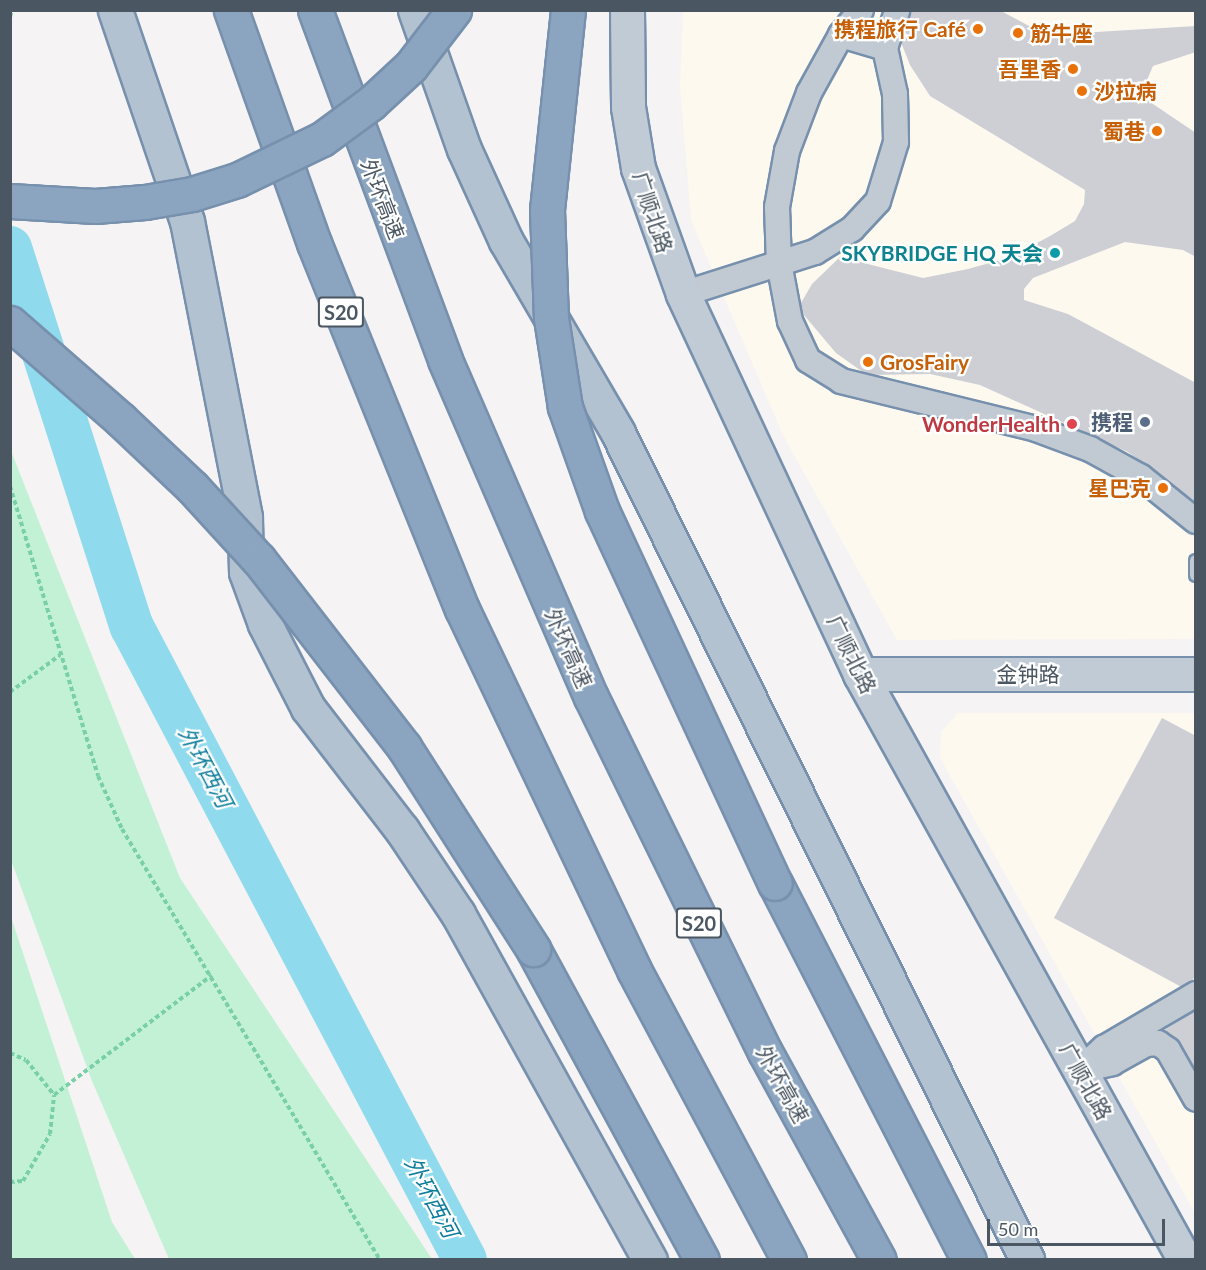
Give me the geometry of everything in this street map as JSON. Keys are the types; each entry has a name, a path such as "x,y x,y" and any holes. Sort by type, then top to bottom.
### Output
{"highway":[{"name":"S20","path":"231,10 314,243 462,609 634,970 789,1260"},
{"name":"外环高速","path":"315,10 396,236 537,577 705,935 879,1260"},
{"path":"10,201 95,206 145,202 192,194 237,180 322,139 371,103 411,66 454,10"},
{"path":"567,10 547,210 551,318 565,407 602,511 775,883 969,1260"},
{"path":"10,323 120,419 192,488 258,560 404,747 532,949 702,1260"}],"main road":[{"path":"115,10 187,220 245,517 246,572 266,624 308,708 402,830 458,914 650,1260"},
{"path":"415,10 464,149 506,241 618,433 1027,1260"}],"street":[{"name":"广顺北路","path":"627,10 628,107 638,168 683,294 860,674 1185,1260"},
{"path":"861,10 841,35 809,93 786,151 777,207 778,263 790,321 808,360 841,381 1036,429 1090,449 1141,477 1196,521"},
{"path":"683,294 815,252 852,229 878,201 896,142 895,94 885,48 897,10"},
{"path":"841,35 885,48"},
{"name":"金钟路","path":"860,674 1196,674"},
{"path":"1080,1070 1104,1048 1196,994"},
{"path":"1080,1070 1112,1063 1146,1044 1158,1043 1168,1050 1196,1099"}],"lane":[{"path":"1196,561 1196,575"}],"path":[{"path":"10,17 12,10"},
{"path":"10,486 98,776 122,828 212,975 380,1260"},
{"path":"10,692 60,655"},
{"path":"54,1095 212,975"},
{"path":"10,1053 26,1060 54,1095 50,1134 23,1181 10,1182"}],"shaded area":[{"path":"683,11 1195,11 1195,639 897,640 783,435 691,220 680,86"},
{"path":"958,713 1195,713 1195,1213 940,758 941,732"}],"green space":[{"path":"11,451 180,878 432,1259 169,1259 92,1081 11,860"},
{"path":"11,917 112,1222 135,1259 11,1258"}],"building":[{"name":"SKYBRIDGE HQ 天会","path":"902,10 999,10 1046,35 1196,26 1196,52 1153,66 1144,87 1147,100 1196,133 1196,257 1183,250 1125,242 1033,278 1024,289 1024,300 1068,314 1196,383 1196,502 1128,452 980,385 930,374 867,375 836,353 798,308 812,284 840,257 923,278 968,269 1011,257 1050,236 1075,221 1084,204 1085,190 930,96 910,65 895,27"},
{"path":"1162,718 1196,736 1196,974 1187,990 1054,918"},
{"path":"1196,1010 1196,1082 1163,1031"}],"waterway":[{"name":"外环西河","path":"10,248 132,627 465,1260"}],"place":[{"name":"携程旅行 Café","path":"978,29"},
{"name":"筋牛座","path":"1018,33"},
{"name":"吾里香","path":"1073,69"},
{"name":"沙拉病","path":"1082,91"},
{"name":"蜀巷","path":"1157,131"},
{"name":"SKYBRIDGE HQ 天会","path":"1055,253"},
{"name":"GrosFairy","path":"868,362"},
{"name":"携程","path":"1145,422"},
{"name":"WonderHealth","path":"1072,424"},
{"name":"星巴克","path":"1163,488"}]}
